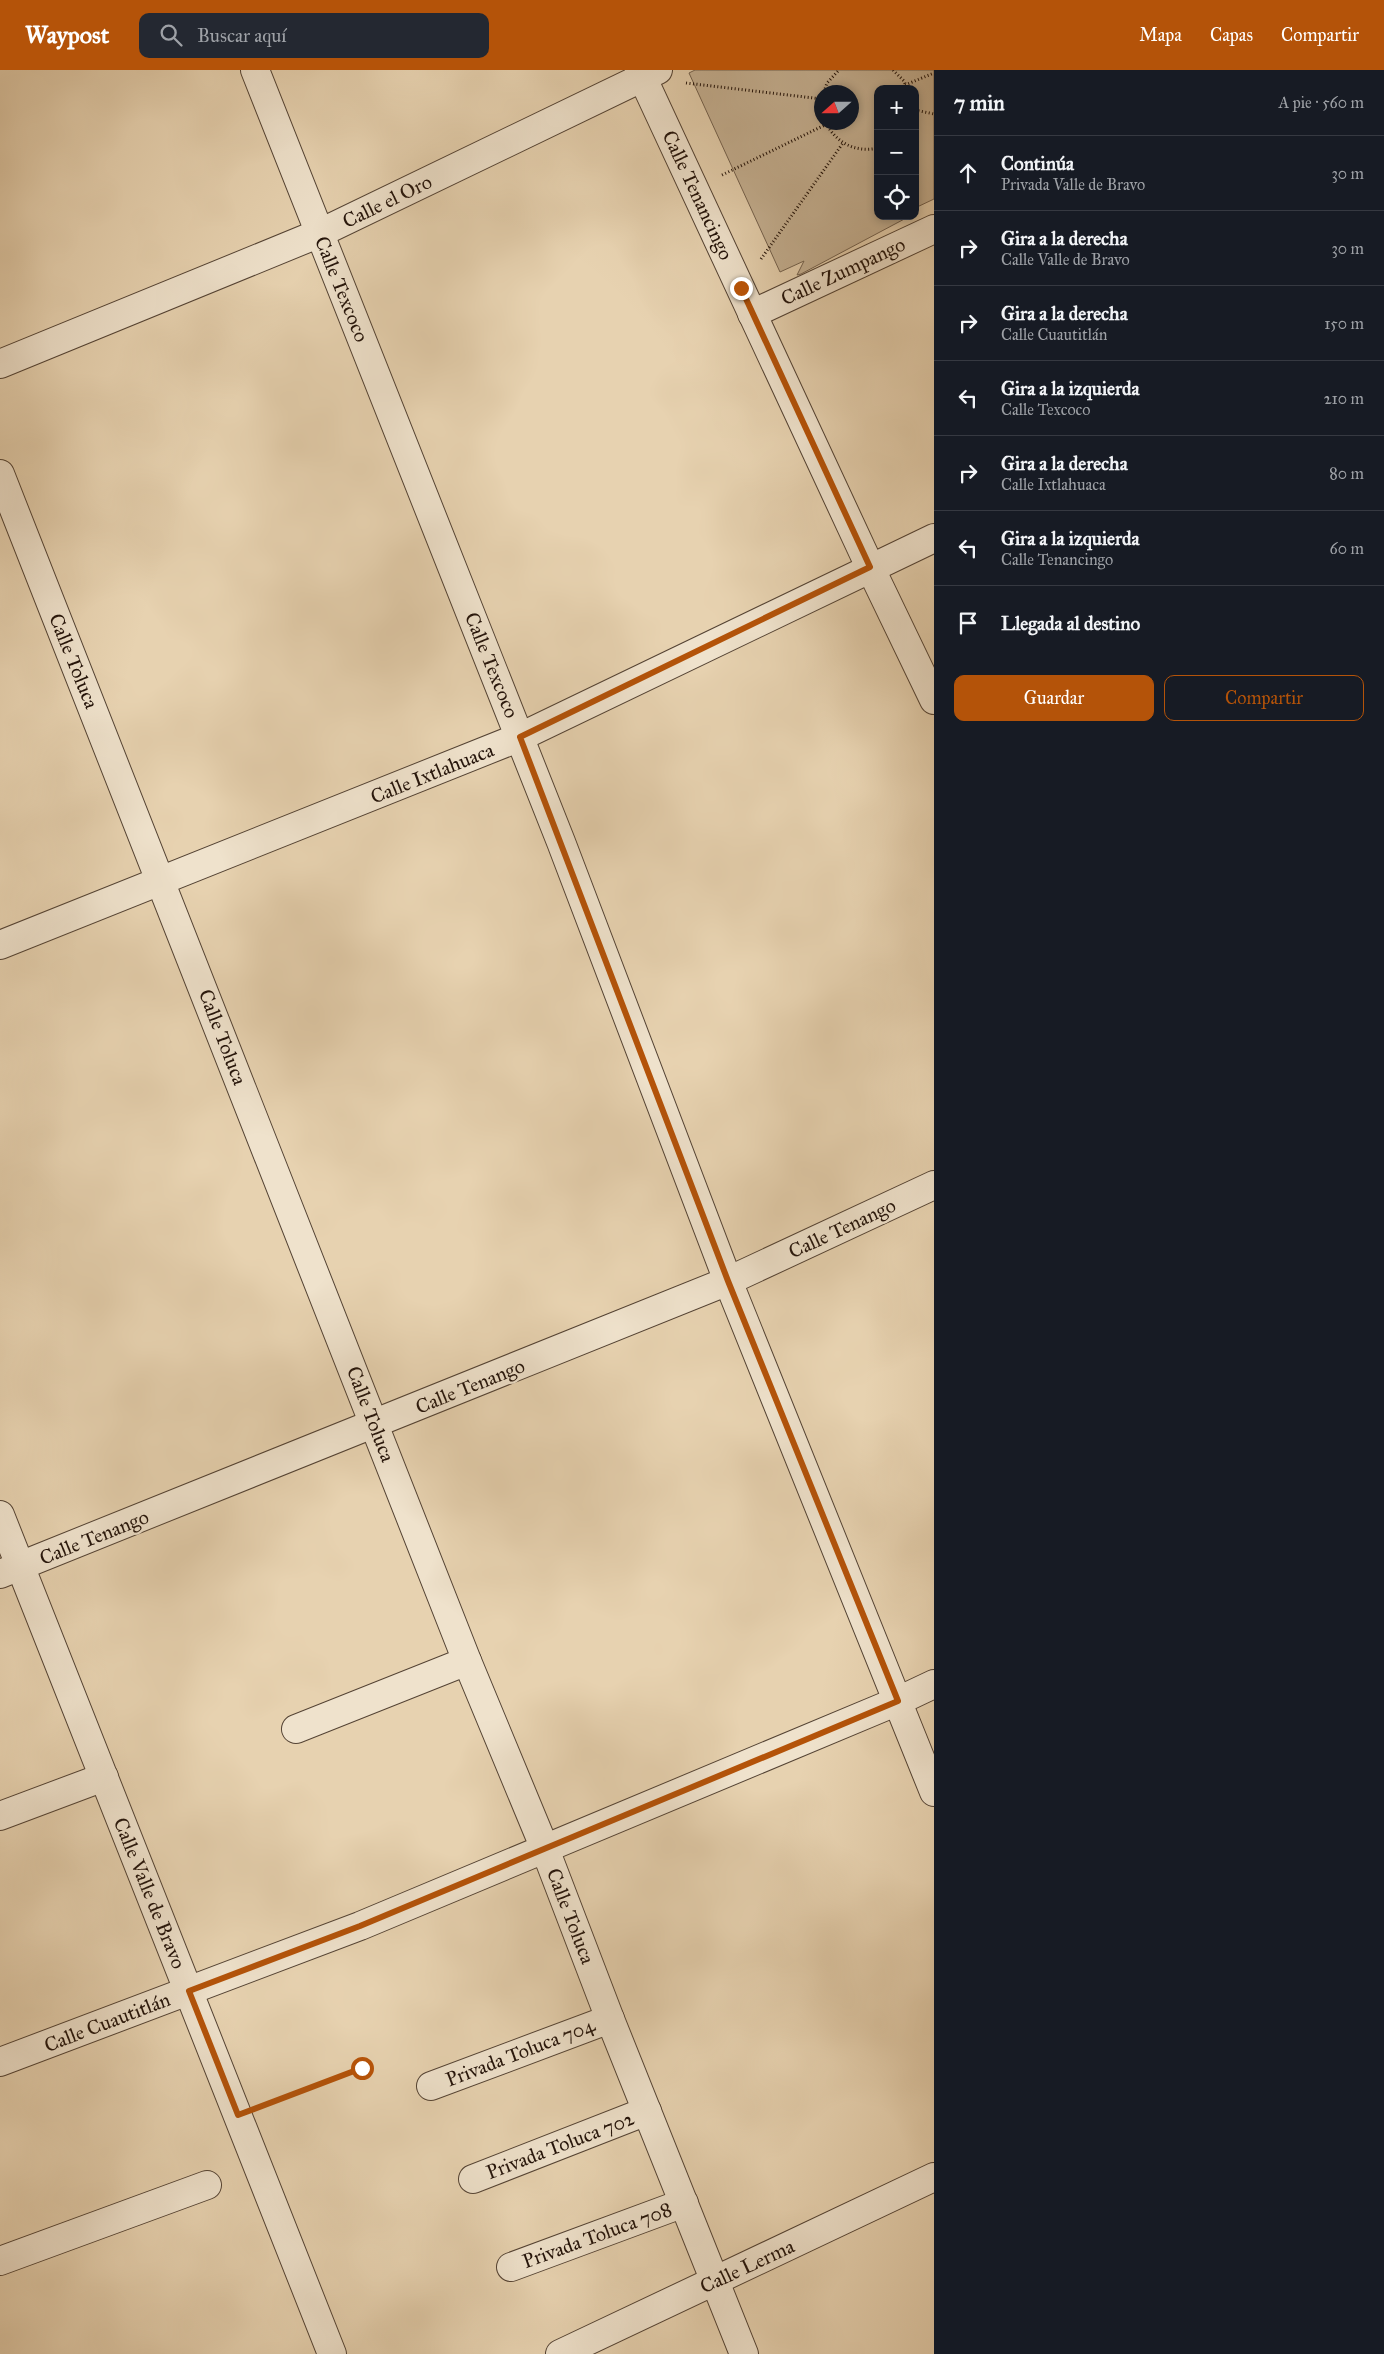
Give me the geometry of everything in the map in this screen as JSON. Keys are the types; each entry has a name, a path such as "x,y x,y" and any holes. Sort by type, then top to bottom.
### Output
{"street":[{"name":"Calle Texcoco","path":"255,70 520,737 728,1281 934,1792"},
{"name":"Calle el Oro","path":"0,364 320,233 646,72"},
{"name":"Calle Tenancingo","path":"646,72 695,188 752,314 934,700"},
{"name":"Calle Zumpango","path":"752,314 934,229"},
{"name":"Calle Toluca","path":"0,474 467,1661 545,1849 610,2019 744,2354"},
{"name":"Calle Ixtlahuaca","path":"0,946 520,737 870,567 934,538"},
{"name":"Calle Tenango","path":"10,1571 728,1281 934,1184"},
{"name":"Calle Valle de Bravo","path":"0,1515 10,1571 104,1778 332,2354"},
{"path":"296,1729 467,1661"},
{"name":"Calle Cuautitlán","path":"0,2062 360,1926 898,1701 934,1684"},
{"path":"0,1816 104,1778"},
{"name":"Privada Toluca 704","path":"431,2086 610,2019"},
{"name":"Privada Toluca 702","path":"473,2179 647,2111"},
{"name":"Calle Lerma","path":"560,2354 934,2177"},
{"path":"0,2261 207,2185"},
{"name":"Privada Toluca 708","path":"511,2267 684,2203"}],"path":[{"path":"827,85 839,70"},
{"path":"893,70 904,85"},
{"path":"646,72 814,98"},
{"path":"910,85 934,73"},
{"path":"919,111 934,114"},
{"path":"695,188 814,129"},
{"path":"829,130 843,143 859,149 874,148"},
{"path":"741,288 843,143"},
{"path":"238,2115 362,2068"}],"shaded area":[{"path":"695,70 934,70 934,199 919,206 919,85 874,85 874,220 902,220 801,274 797,275 804,261 780,272 689,73"}],"route":[{"path":"362,2068 238,2115 189,1991 360,1926 898,1701 728,1281 520,737 870,567 741,288"}]}
